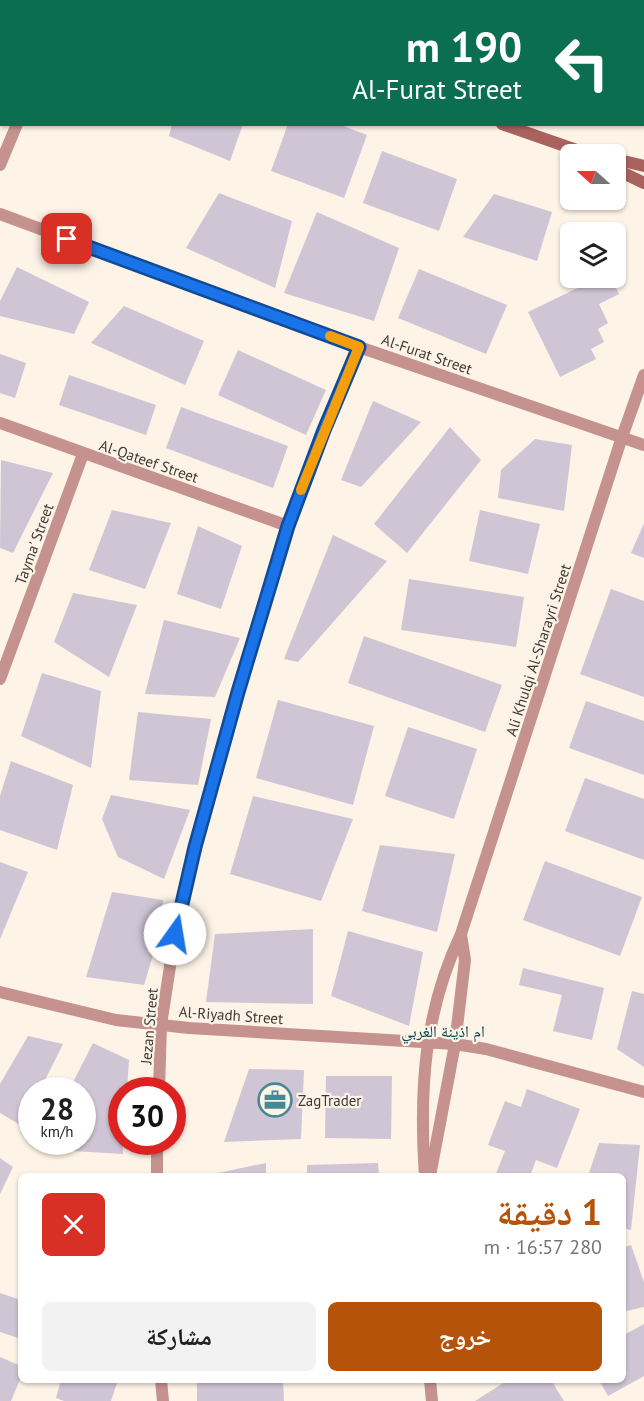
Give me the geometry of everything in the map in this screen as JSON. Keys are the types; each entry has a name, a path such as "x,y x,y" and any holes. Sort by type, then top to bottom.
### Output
{"main road":[{"path":"508,126 560,144"},
{"path":"626,162 644,166"},
{"path":"626,174 644,183"}],"street":[{"path":"0,165 16,126"},
{"name":"Al-Furat Street","path":"0,214 359,347 644,445"},
{"name":"Jezan Street","path":"159,1077 161,1025 175,934 195,847 238,692 288,526 324,430 359,347"},
{"name":"Ali Khulqi Al-Sharayri Street","path":"428,1173 422,1107 427,1042 444,976 461,934 644,375"},
{"name":"Al-Qateef Street","path":"0,423 288,526"},
{"name":"Tayma' Street","path":"0,679 83,454"},
{"name":"Ali Khulqi Al-Sharayri Street","path":"429,1173 455,1044 465,960 461,934"},
{"name":"Al-Riyadh Street","path":"0,992 116,1020 161,1025 455,1044 495,1051 644,1092"},
{"path":"157,1155 157,1173"},
{"path":"161,1383 163,1401"},
{"path":"430,1383 432,1401"}],"building":[{"path":"172,126 242,126 230,161 169,136"},
{"path":"287,126 343,126 367,135 344,198 271,171"},
{"path":"382,151 457,179 439,231 363,203"},
{"path":"219,193 292,221 275,288 186,248"},
{"path":"494,194 552,212 537,261 463,237"},
{"path":"317,212 399,248 374,321 284,293"},
{"path":"17,267 89,302 74,334 0,316 0,301"},
{"path":"419,269 507,305 486,354 398,318"},
{"path":"577,288 616,288 619,294 599,304 608,323 598,329 604,342 591,349 596,359 560,377 528,312"},
{"path":"124,306 204,341 185,385 91,343"},
{"path":"238,350 326,390 306,435 218,395"},
{"path":"0,354 26,363 15,398 0,393"},
{"path":"69,375 156,405 146,435 59,405"},
{"path":"373,401 421,422 361,487 341,480"},
{"path":"181,407 288,446 273,488 166,448"},
{"path":"450,427 481,460 407,553 374,524"},
{"path":"535,439 572,445 564,511 498,498 501,470"},
{"path":"1,460 53,473 13,553 0,548"},
{"path":"112,510 171,523 145,589 89,570"},
{"path":"480,510 540,524 528,574 469,561"},
{"path":"644,523 644,558 631,553"},
{"path":"198,526 242,546 221,609 177,594"},
{"path":"333,535 387,561 298,662 284,659"},
{"path":"409,579 524,597 516,647 401,630"},
{"path":"611,589 644,601 644,697 580,674"},
{"path":"73,593 137,605 109,677 54,642"},
{"path":"164,620 240,638 215,697 145,694"},
{"path":"364,636 502,685 485,732 348,683"},
{"path":"42,673 101,691 91,768 21,736"},
{"path":"278,700 374,726 353,805 256,778"},
{"path":"586,701 644,721 644,775 569,748"},
{"path":"138,712 211,719 198,785 129,780"},
{"path":"408,727 477,749 454,819 385,796"},
{"path":"11,761 73,785 57,850 0,830 0,796"},
{"path":"585,778 644,799 644,860 565,831"},
{"path":"111,795 190,810 164,879 118,857 102,819"},
{"path":"253,796 353,819 321,901 230,874"},
{"path":"380,845 455,854 437,932 362,911"},
{"path":"545,861 642,897 620,956 523,920"},
{"path":"0,862 28,872 0,939"},
{"path":"112,892 163,900 160,932 144,985 86,977"},
{"path":"313,929 313,1004 206,1002 215,934"},
{"path":"348,931 423,952 409,1026 331,996"},
{"path":"523,968 604,988 592,1040 553,1031 562,995 519,985"},
{"path":"632,991 644,994 644,1067 617,1049"},
{"path":"28,1036 63,1044 46,1077 18,1077 18,1124 0,1113 0,1084"},
{"path":"93,1043 129,1060 128,1077 108,1077 108,1153 96,1152 96,1077 76,1077"},
{"path":"249,1069 304,1070 301,1139 224,1142"},
{"path":"326,1076 392,1076 391,1139 325,1138"},
{"path":"527,1089 580,1109 557,1168 536,1160 531,1173 496,1173 505,1151 488,1145 505,1101 521,1107"},
{"path":"599,1143 640,1145 631,1230 626,1229 626,1173 589,1173"},
{"path":"0,1158 13,1167 0,1194"},
{"path":"266,1163 266,1173 218,1173"},
{"path":"378,1163 379,1173 307,1173 307,1165"},
{"path":"631,1245 644,1282 644,1307 626,1311 626,1247"},
{"path":"0,1293 18,1299 18,1338 0,1332"},
{"path":"644,1324 644,1376 608,1396 601,1383 626,1383 626,1334"},
{"path":"0,1357 18,1365 18,1383 11,1401 0,1401"},
{"path":"60,1383 117,1383 111,1401 64,1401 56,1398"},
{"path":"197,1383 283,1383 284,1401 197,1401"},
{"path":"503,1383 553,1383 564,1401 475,1401"}],"slow traffic":[{"path":"301,490 359,347 330,336"}],"place":[{"name":"ZagTrader","path":"275,1100"}],"district":[{"name":"ام اذينة الغربي","path":"443,1031"}],"route":[{"path":"67,239 359,347 324,430 288,526 238,692 195,847 175,934"}]}
